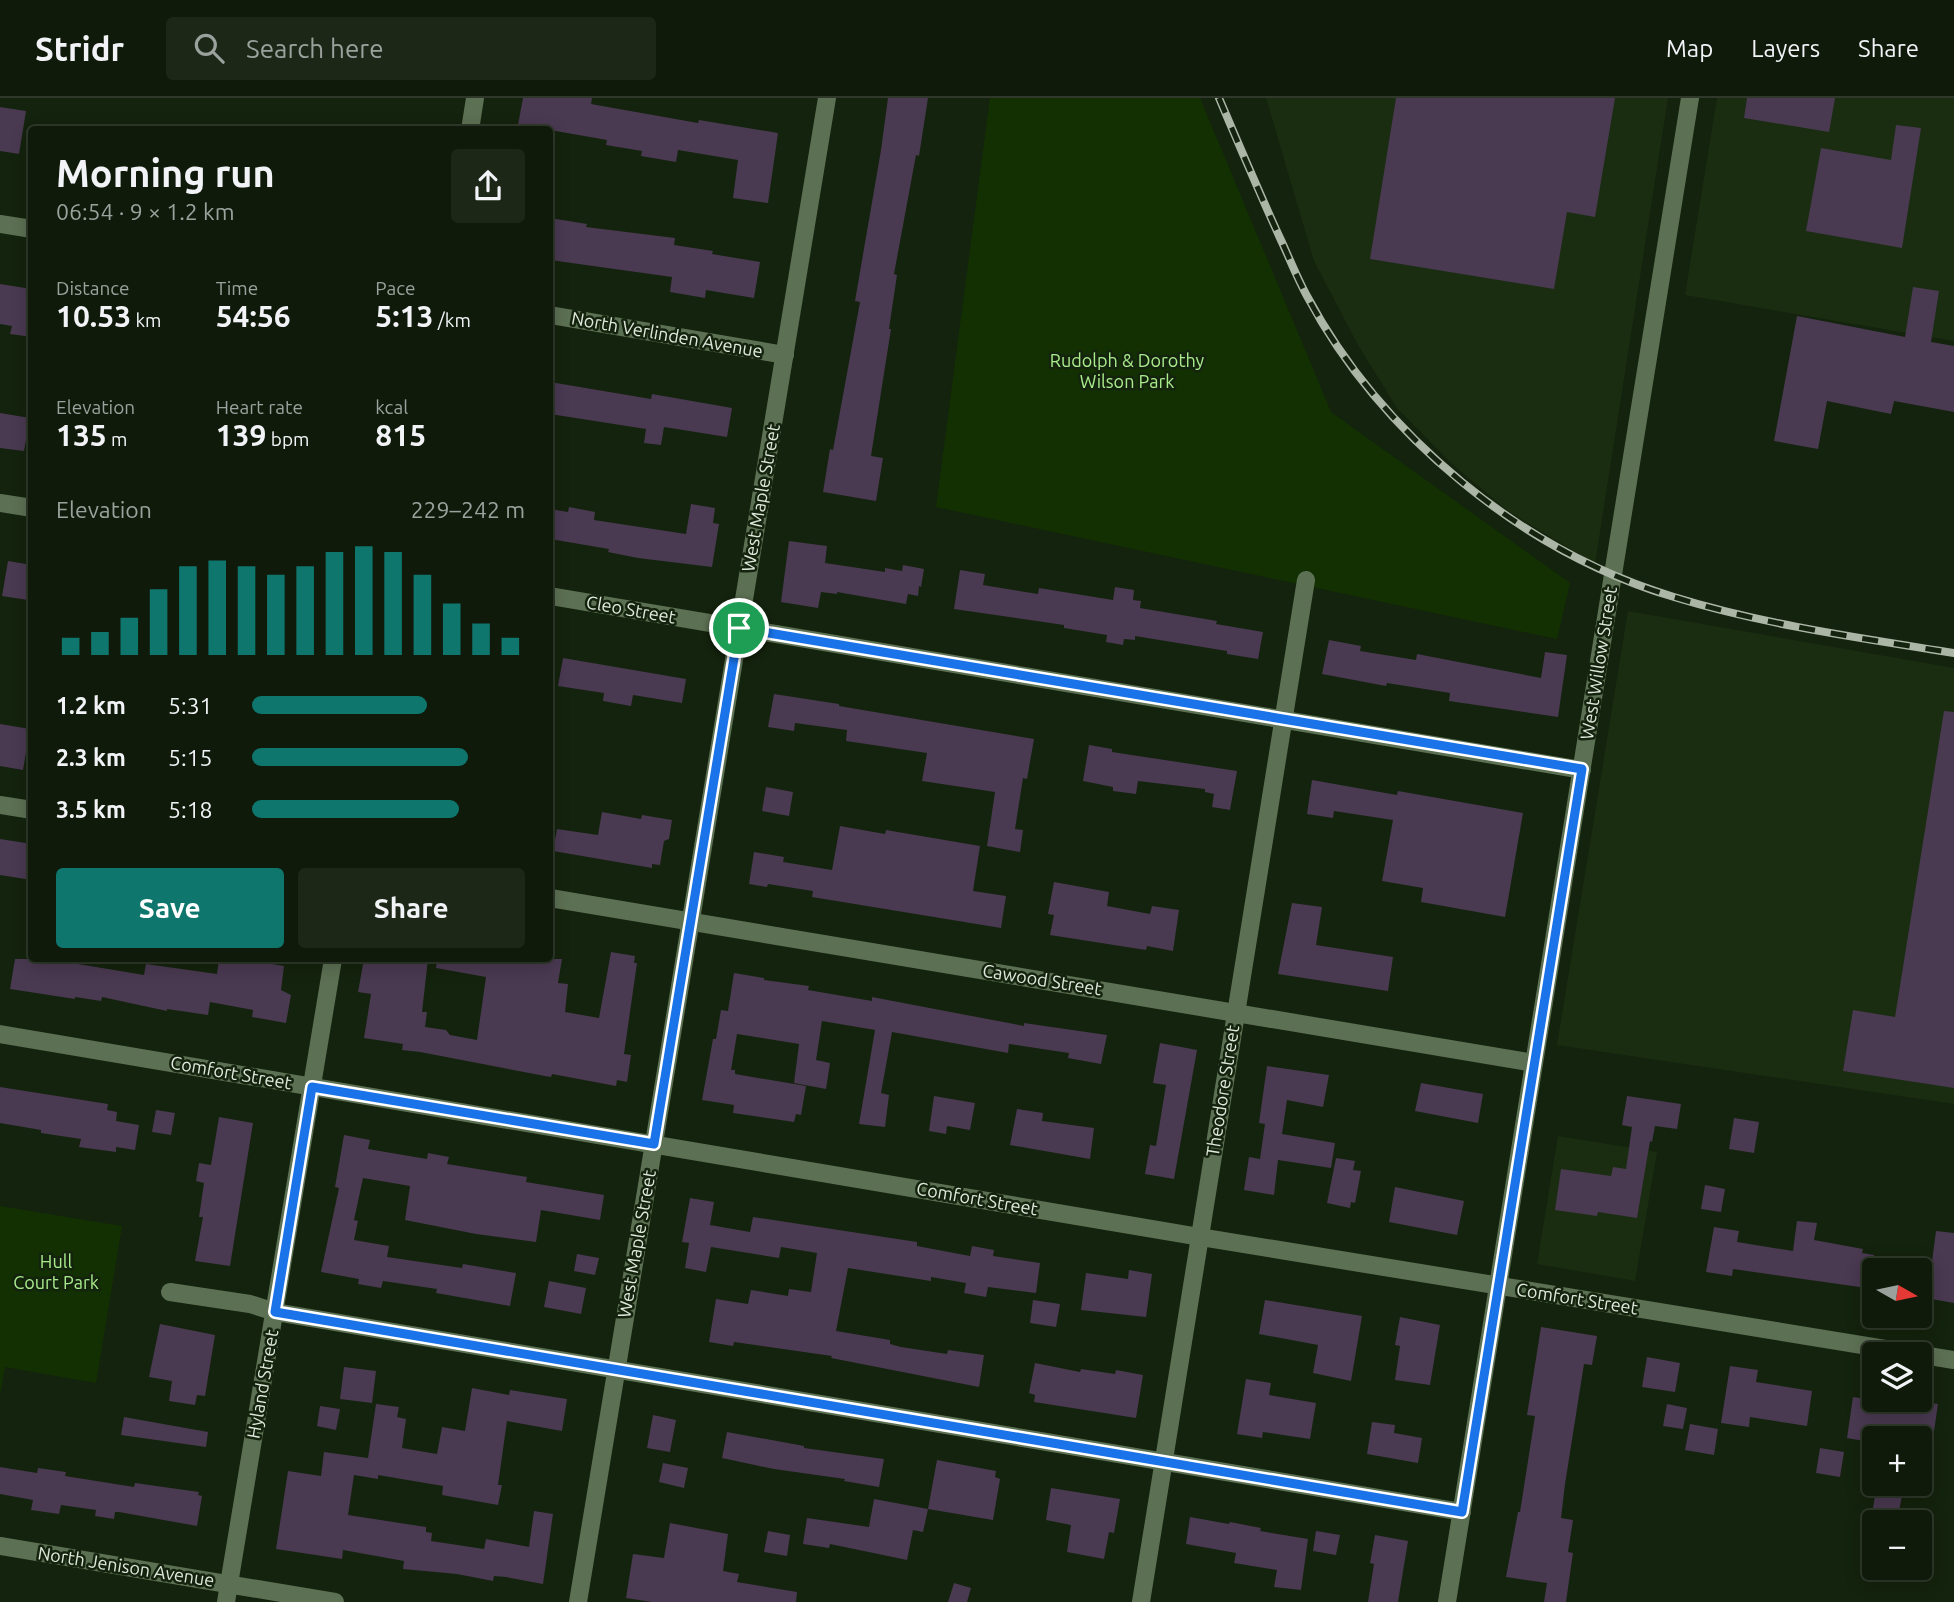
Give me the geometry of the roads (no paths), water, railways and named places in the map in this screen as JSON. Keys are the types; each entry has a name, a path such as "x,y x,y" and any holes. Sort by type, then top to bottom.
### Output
{"street":[{"path":"471,126 475,98"},
{"name":"West Maple Street","path":"578,1602 827,98"},
{"name":"West Willow Street","path":"1447,1602 1690,98"},
{"path":"0,224 28,228"},
{"name":"North Verlinden Avenue","path":"553,316 785,355"},
{"path":"0,503 28,507"},
{"name":"Theodore Street","path":"1141,1602 1307,580"},
{"name":"Cleo Street","path":"553,597 1582,769"},
{"path":"0,805 28,809"},
{"name":"Cawood Street","path":"553,899 1534,1063"},
{"name":"Hyland Street","path":"228,1593 333,962"},
{"name":"Comfort Street","path":"0,1034 1200,1237 1954,1360"},
{"path":"170,1292 1462,1512"},
{"name":"North Jenison Avenue","path":"0,1546 228,1593 335,1602"}],"railway":[{"path":"1219,98 1300,282 1338,347 1374,395 1416,440 1462,482 1511,519 1563,551 1618,577 1674,597 1778,623 1954,653"}],"park label":[{"name":"Rudolph & Dorothy Wilson Park","path":"1127,371"},
{"name":"Hull Court Park","path":"56,1272"}]}
